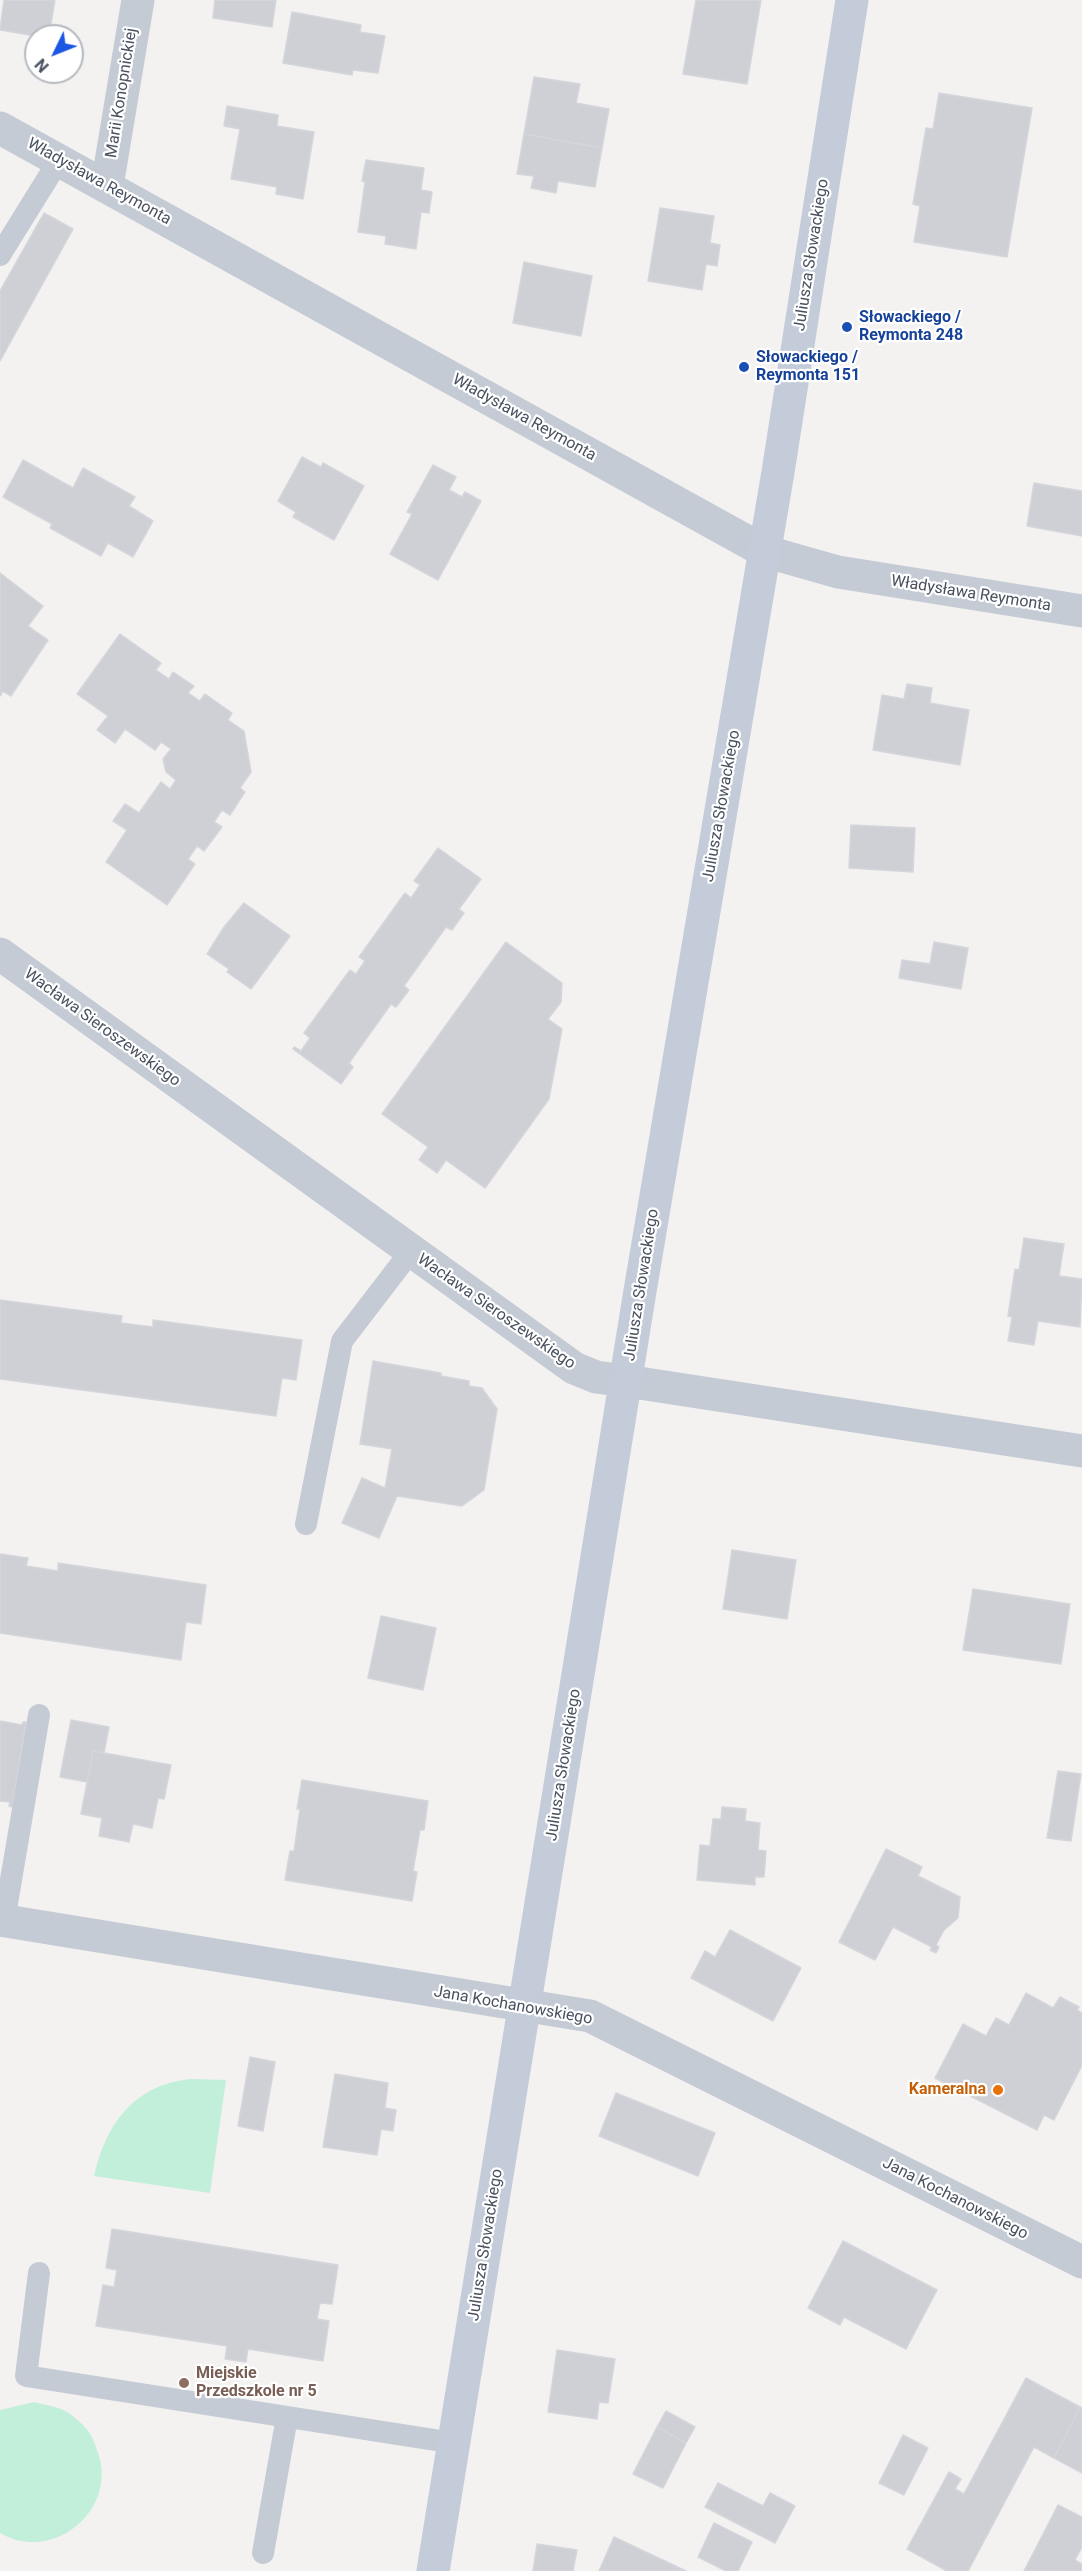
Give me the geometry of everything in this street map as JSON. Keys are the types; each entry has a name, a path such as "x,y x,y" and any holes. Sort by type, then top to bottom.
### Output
{"street":[{"name":"Marii Konopnickiej","path":"107,186 138,0"},
{"name":"Juliusza Słowackiego","path":"433,2571 852,0"},
{"name":"Władysława Reymonta","path":"0,128 764,551 838,572 1082,611"},
{"name":"Wacława Sieroszewskiego","path":"0,954 562,1362 596,1377 1082,1451"},
{"name":"Jana Kochanowskiego","path":"2,1920 590,2016 1082,2262"}],"lane":[{"path":"0,255 59,160"},
{"path":"306,1524 342,1341 411,1251"},
{"path":"2,1920 9,1833 39,1715"},
{"path":"39,2273 26,2376 454,2443"},
{"path":"263,2553 287,2417"}],"green space":[{"path":"189,2079 226,2080 210,2193 94,2176 106,2140 125,2111 137,2099 152,2090 169,2083"},
{"path":"34,2402 61,2409 89,2431 98,2453 102,2474 99,2494 90,2512 76,2526 60,2536 40,2542 20,2541 0,2533 0,2410"}],"building":[{"path":"4,0 55,0 51,24 24,24 24,34 0,30"},
{"path":"215,0 276,0 272,27 213,18"},
{"path":"696,0 761,0 747,84 683,74"},
{"path":"292,12 361,25 360,32 385,36 378,73 353,70 352,75 283,63"},
{"path":"534,77 580,84 576,103 609,109 602,148 524,134"},
{"path":"939,93 1032,108 1007,257 914,242 920,206 913,204 926,128 933,129"},
{"path":"227,106 278,115 277,126 314,132 303,199 276,194 277,187 231,179 240,129 224,126"},
{"path":"524,134 602,148 595,187 558,181 556,193 531,188 534,176 517,174"},
{"path":"366,160 424,168 421,190 432,192 429,213 421,212 416,249 385,244 386,236 358,232"},
{"path":"660,208 714,216 710,243 720,245 717,266 706,264 702,290 648,281"},
{"path":"44,213 73,229 0,361 0,291"},
{"path":"524,262 592,276 581,336 513,323"},
{"path":"302,457 321,467 323,463 364,486 334,540 293,517 296,512 278,501"},
{"path":"23,460 73,488 83,468 135,497 129,506 153,521 133,557 108,543 101,556 50,528 52,524 3,497"},
{"path":"433,465 456,477 449,490 462,497 465,492 481,501 438,580 390,554 412,514 407,512"},
{"path":"1034,483 1082,491 1082,536 1027,526"},
{"path":"0,573 43,606 28,626 48,640 11,696 3,691 0,696"},
{"path":"120,634 161,663 156,670 169,679 173,672 194,686 188,693 200,701 205,694 232,713 228,720 244,731 251,772 240,788 245,792 230,815 222,810 214,822 222,827 204,851 197,846 188,859 195,864 167,905 106,862 127,830 113,821 125,804 139,813 161,782 170,789 176,780 166,772 163,759 171,749 161,742 155,750 125,729 115,743 97,730 108,716 77,694"},
{"path":"907,684 932,688 930,703 969,710 960,765 873,750 882,695 904,699"},
{"path":"851,825 915,828 913,872 849,868"},
{"path":"438,848 481,879 459,909 464,913 452,930 446,927 404,986 409,990 396,1007 391,1004 349,1063 353,1067 341,1084 293,1049 294,1047 301,1051 310,1038 304,1033 350,970 356,974 365,961 359,957 405,893 411,898 420,885 414,881"},
{"path":"244,903 290,936 251,989 227,972 229,969 207,954 224,927"},
{"path":"506,942 562,983 561,1002 548,1019 562,1029 549,1099 485,1188 446,1160 437,1173 419,1160 428,1147 382,1114"},
{"path":"934,942 968,948 961,989 899,978 902,960 930,964"},
{"path":"1024,1238 1064,1244 1059,1276 1082,1279 1080,1327 1038,1321 1034,1345 1008,1341 1012,1317 1008,1316 1015,1269 1019,1270"},
{"path":"0,1300 122,1316 121,1323 153,1327 153,1320 302,1340 296,1380 282,1378 276,1416 0,1379"},
{"path":"373,1361 441,1373 441,1376 469,1381 469,1386 482,1388 497,1409 484,1490 462,1506 397,1496 379,1538 342,1523 362,1478 385,1488 392,1449 360,1444"},
{"path":"732,1550 796,1560 787,1619 723,1609"},
{"path":"0,1554 28,1558 26,1566 58,1571 58,1563 206,1585 201,1624 186,1622 181,1660 0,1633"},
{"path":"973,1589 1070,1604 1061,1664 963,1650"},
{"path":"381,1616 436,1628 423,1690 368,1678"},
{"path":"71,1720 109,1727 104,1753 93,1751 87,1782 60,1777"},
{"path":"0,1721 22,1725 26,1722 12,1807 9,1806 10,1802 0,1801"},
{"path":"93,1751 171,1765 164,1799 158,1798 152,1828 133,1824 129,1842 99,1836 102,1818 81,1814"},
{"path":"1058,1771 1081,1774 1071,1841 1047,1838"},
{"path":"302,1780 428,1801 424,1830 420,1830 413,1871 417,1872 412,1901 285,1880 290,1851 294,1851"},
{"path":"722,1807 746,1809 745,1821 760,1823 758,1850 766,1851 764,1877 755,1877 755,1885 697,1880 700,1845 710,1846 713,1819 721,1819"},
{"path":"886,1849 922,1867 918,1876 960,1897 958,1918 944,1930 936,1945 939,1947 936,1953 930,1950 932,1947 893,1927 875,1960 839,1942"},
{"path":"730,1930 801,1968 773,2021 691,1978 705,1951 715,1957"},
{"path":"1026,1993 1053,2008 1060,1997 1079,2007 1077,2010 1082,2013 1082,2065 1054,2120 1044,2115 1037,2130 935,2078 963,2024 986,2036 996,2018 1009,2025"},
{"path":"250,2057 275,2062 263,2131 238,2126"},
{"path":"335,2074 388,2083 385,2108 396,2110 393,2131 381,2129 377,2155 323,2147"},
{"path":"616,2093 715,2133 698,2176 599,2136"},
{"path":"112,2229 338,2265 332,2304 320,2303 317,2319 329,2321 323,2361 248,2349 246,2362 225,2359 227,2346 96,2326 103,2285 114,2287 117,2270 106,2268"},
{"path":"843,2241 937,2290 906,2349 844,2317 840,2325 808,2308"},
{"path":"557,2350 615,2359 608,2403 599,2402 597,2419 548,2412"},
{"path":"1026,2378 1080,2407 1054,2458 1034,2447 968,2571 947,2571 907,2549 949,2472 961,2479 955,2489 964,2494"},
{"path":"1080,2407 1082,2408 1082,2473 1054,2458"},
{"path":"666,2411 695,2427 686,2443 657,2427"},
{"path":"657,2427 686,2443 663,2488 633,2474"},
{"path":"903,2435 928,2448 904,2495 879,2483"},
{"path":"718,2483 763,2506 770,2493 795,2506 775,2543 705,2507"},
{"path":"1058,2505 1082,2517 1082,2547 1075,2560 1082,2564 1082,2571 1024,2571"},
{"path":"714,2523 752,2542 738,2571 726,2571 698,2557"},
{"path":"614,2537 686,2571 599,2571"},
{"path":"537,2544 577,2550 573,2571 533,2571"}],"place":[{"name":"Słowackiego / Reymonta 248","path":"847,327"},
{"name":"Słowackiego / Reymonta 151","path":"744,367"},
{"name":"Kameralna","path":"998,2090"},
{"name":"Miejskie Przedszkole nr 5","path":"184,2383"}]}
